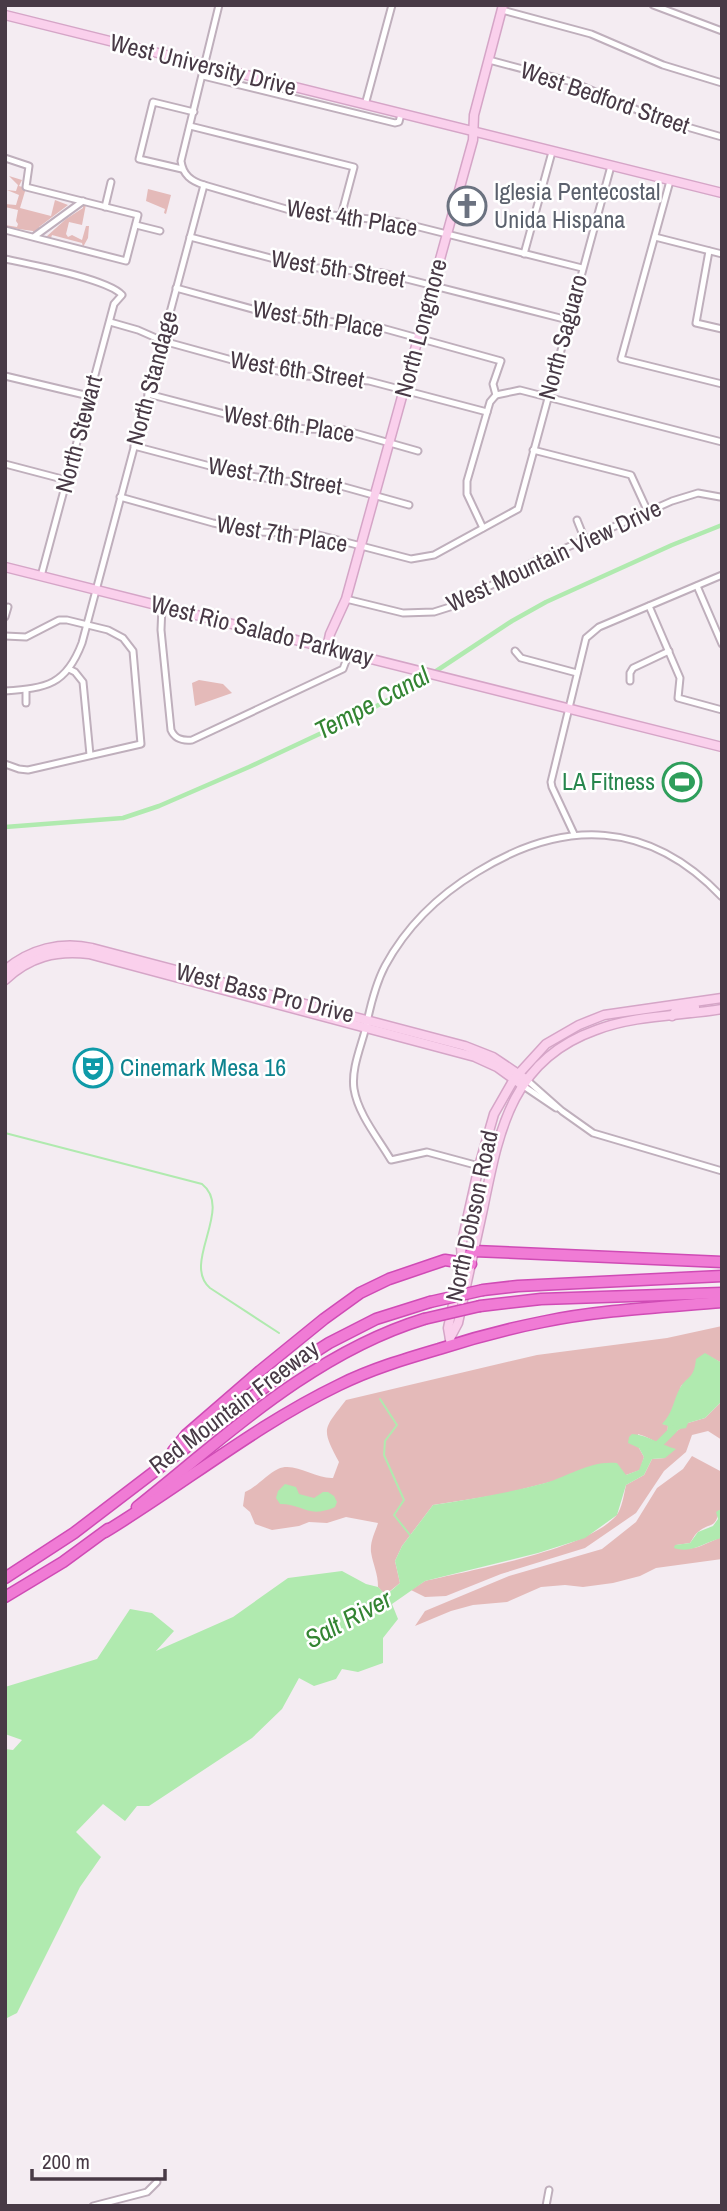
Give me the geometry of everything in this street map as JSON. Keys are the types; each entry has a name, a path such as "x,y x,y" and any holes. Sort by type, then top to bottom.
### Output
{"highway":[{"path":"162,1465 186,1435 288,1348 348,1301 369,1288 405,1273 445,1260 466,1263 474,1251 722,1262"},
{"name":"Red Mountain Freeway","path":"5,1578 74,1533 290,1368 328,1343 376,1319 430,1302 483,1290 722,1276"},
{"name":"Red Mountain Freeway","path":"5,1597 63,1562 105,1532 296,1382 375,1337 424,1319 480,1306 541,1299 722,1293"},
{"path":"105,1532 152,1504 220,1455 294,1409 340,1384 380,1367 450,1341 554,1319 722,1302"}],"main road":[{"name":"North Longmore","path":"327,648 346,599 473,140 474,115 502,8"},
{"name":"West University Drive","path":"5,15 472,132 528,142 552,152 722,194"},
{"name":"West Rio Salado Parkway","path":"5,567 721,745"},
{"name":"West Bass Pro Drive","path":"5,970 40,950 66,945 87,947 475,1057 520,1079"},
{"name":"West Bass Pro Drive","path":"5,980 25,964 43,956 80,953 366,1024"},
{"name":"North Dobson Road","path":"450,1341 448,1328 466,1263 461,1246 494,1114 546,1044 579,1024 604,1015 718,999"},
{"path":"672,1016 677,1009 703,1006 718,999"},
{"path":"624,1022 631,1016 668,1010 671,1004"},
{"name":"North Dobson Road","path":"474,1251 498,1136 520,1079 572,1041 594,1030 624,1022 722,1009"}],"street":[{"path":"182,169 183,152 219,5"},
{"path":"365,105 392,5"},
{"path":"653,5 722,31"},
{"path":"502,8 591,34 663,65 722,83"},
{"name":"West Bedford Street","path":"489,60 572,82 656,118 722,137"},
{"name":"West University Drive","path":"203,76 395,123 399,122 401,114"},
{"path":"194,112 153,102 139,159 182,169 189,178 204,185"},
{"path":"190,126 354,167 341,216"},
{"path":"524,254 552,152"},
{"path":"5,158 29,166 26,187 138,215 127,261 5,230"},
{"name":"North Saguaro","path":"518,509 611,166"},
{"path":"670,181 621,359 722,384"},
{"path":"105,207 111,182"},
{"name":"West 4th Place","path":"204,185 293,211 381,218 582,268"},
{"name":"North Standage","path":"69,670 78,653 87,624 204,185"},
{"path":"34,237 83,201"},
{"path":"136,225 160,231"},
{"name":"West 5th Street","path":"190,237 286,263 322,269 368,270 568,320"},
{"path":"655,237 722,254"},
{"path":"709,251 696,323 722,329"},
{"name":"North Stewart","path":"5,259 98,281 116,288 122,295 114,303 41,576"},
{"name":"West 5th Place","path":"176,288 285,318 371,325 500,361 493,384 496,395"},
{"name":"West 6th Street","path":"110,322 163,341 261,368 306,376 359,379 487,412"},
{"path":"5,376 89,396"},
{"path":"483,528 466,488 490,402 496,395 520,390 722,442"},
{"name":"West 6th Place","path":"148,394 259,423 306,429 344,430 418,451"},
{"name":"West 7th Street","path":"134,446 244,475 285,481 320,482 409,505"},
{"path":"533,450 631,475 648,512"},
{"path":"5,464 66,480"},
{"name":"West Mountain View Drive","path":"346,599 403,613 434,612 453,606 508,575 691,494 720,497"},
{"name":"West 7th Place","path":"120,497 213,523 259,532 315,534 400,557 422,558 434,555 518,509"},
{"path":"577,520 585,540"},
{"path":"574,834 551,784 586,638 591,631 722,575"},
{"path":"697,586 722,644"},
{"path":"162,606 161,630 171,730 173,735 182,740 192,740 343,669 349,653"},
{"path":"649,606 680,678 678,698 722,710"},
{"path":"5,617 8,607"},
{"path":"5,636 26,637 59,620 87,624 116,633 133,652 141,744 28,769 5,764"},
{"path":"515,651 521,658 577,673"},
{"path":"630,681 633,668 669,651"},
{"path":"5,691 26,690 54,683 69,670 75,672 83,682 90,755"},
{"path":"26,690 26,703"},
{"path":"479,1166 427,1152 391,1160 356,1099 353,1077 376,990 388,961 410,929 436,902 466,879 512,853 540,842 574,834 610,835 655,848 698,874 722,897"},
{"path":"520,1079 593,1133 722,1171"},
{"path":"93,2206 147,2192 157,2182"},
{"path":"545,2206 549,2190"}],"shaded area":[{"path":"9,176 22,180 19,186 26,188 20,208 51,216 55,200 68,205 34,234 33,231 5,227 17,227 18,224 18,210 5,207 5,204 16,205 19,195 7,190 16,191 18,185"},
{"path":"148,189 171,195 166,214 165,209 146,201"},
{"path":"86,204 82,225 69,222 66,234 68,237 72,235 82,240 86,226 89,226 88,238 83,247 82,243 52,235 51,238 46,237 83,208"},
{"path":"199,680 223,684 232,693 195,706 192,683"},
{"path":"722,1326 722,1363 705,1354 691,1378 681,1386 671,1415 663,1424 668,1425 667,1438 688,1423 705,1418 722,1401 722,1440 708,1431 692,1435 686,1452 664,1471 636,1513 585,1548 501,1574 446,1596 425,1597 411,1590 425,1581 555,1549 601,1528 618,1513 626,1485 644,1475 652,1459 665,1458 652,1440 638,1434 639,1448 644,1457 640,1470 626,1475 550,1482 503,1494 433,1505 402,1546 395,1561 400,1583 385,1595 378,1587 371,1552 378,1523 346,1517 327,1523 309,1522 272,1530 255,1524 250,1512 243,1506 245,1492 284,1467 333,1478 339,1462 329,1442 327,1430 346,1400 537,1355 667,1338"},
{"path":"692,1456 722,1472 722,1510 719,1510 714,1523 698,1532 690,1543 676,1545 694,1548 722,1537 722,1559 656,1568 640,1576 613,1583 583,1587 541,1587 507,1602 473,1605 415,1626 425,1611 509,1576 602,1549 636,1522 657,1488 683,1469"}],"water":[{"path":"705,1353 722,1363 722,1401 705,1418 688,1423 686,1428 666,1438 668,1426 662,1424 671,1411 680,1388 692,1374 696,1359"},
{"path":"632,1434 676,1449 665,1458 652,1459 644,1475 626,1485 617,1515 585,1538 538,1553 425,1581 392,1604 398,1619 383,1638 383,1663 358,1672 342,1669 336,1679 314,1686 299,1678 282,1709 252,1738 149,1806 137,1806 125,1821 103,1804 76,1832 101,1857 80,1887 17,2013 5,2019 5,1749 13,1750 22,1740 5,1734 5,1687 97,1659 130,1609 152,1613 174,1631 156,1651 233,1617 288,1578 342,1571 366,1584 378,1587 386,1595 400,1583 395,1561 402,1546 433,1505 531,1487 598,1464 617,1463 626,1475 639,1470 644,1457 639,1448 628,1443"},
{"path":"285,1484 296,1487 299,1494 314,1498 328,1492 337,1502 335,1507 318,1512 280,1504 276,1498 278,1491"},
{"path":"722,1510 721,1538 693,1549 674,1548 675,1545 690,1543 698,1532 713,1526 718,1519 716,1512"}],"waterway":[{"name":"Tempe Canal","path":"5,827 123,818 159,806 362,714 415,685 512,621 546,602 722,525"},
{"path":"5,1133 202,1184 210,1195 213,1207 203,1251 203,1277 210,1288 279,1333"},
{"path":"380,1399 397,1425 385,1441 384,1455 404,1500 394,1515 410,1535"},
{"name":"Salt River","path":"652,1451 673,1430"}],"place":[{"name":"Iglesia Pentecostal Unida Hispana","path":"467,206"},
{"name":"LA Fitness","path":"682,782"},
{"name":"Cinemark Mesa 16","path":"93,1068"}]}
